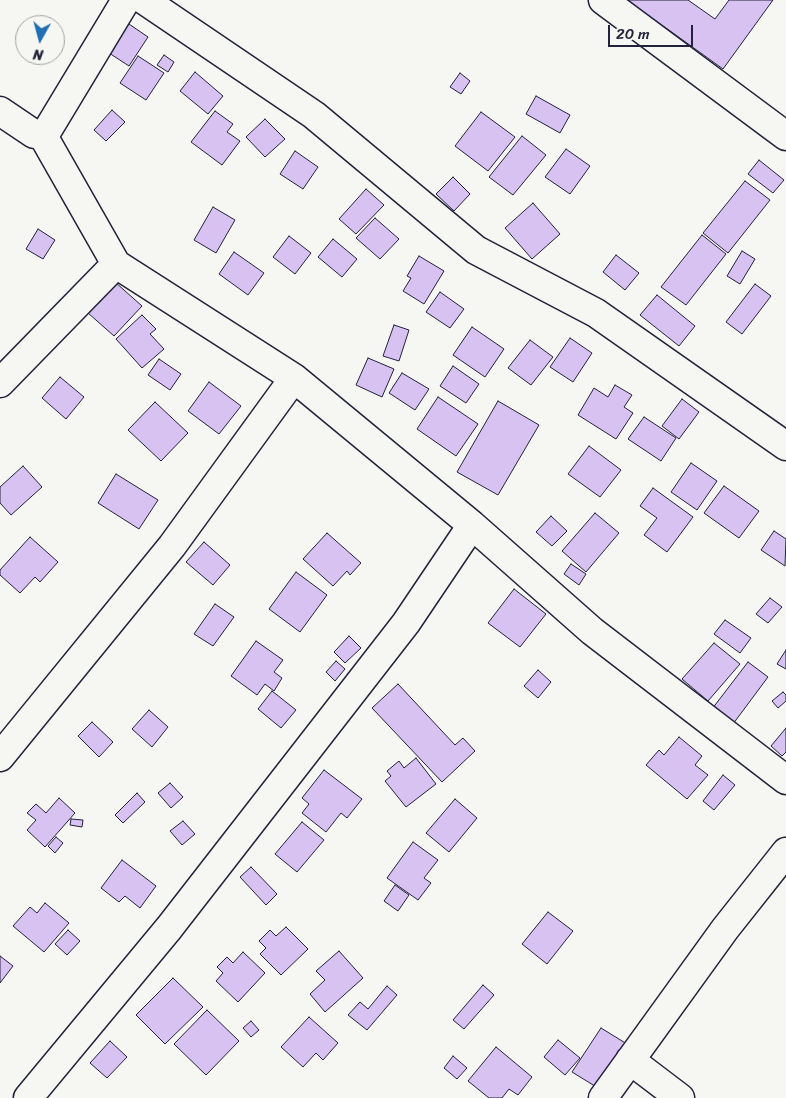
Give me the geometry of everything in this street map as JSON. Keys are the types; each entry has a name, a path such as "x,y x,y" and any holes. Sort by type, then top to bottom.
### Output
{"street":[{"path":"0,111 34,134 42,134 47,131 126,0"},
{"path":"144,0 314,115 476,250 596,313 786,446"},
{"path":"602,0 786,136"},
{"path":"42,134 116,264 294,378 472,525 592,631 786,780"},
{"path":"0,383 116,264"},
{"path":"0,757 172,546 294,378"},
{"path":"28,1098 169,928 406,623 472,525"},
{"path":"603,1098 725,929 786,852"},
{"path":"630,1060 680,1098"}],"building":[{"path":"627,0 688,0 715,19 729,0 773,0 723,69"},
{"path":"126,22 148,37 129,66 106,51"},
{"path":"164,55 174,62 168,72 157,65"},
{"path":"138,56 164,73 146,100 120,83"},
{"path":"195,72 223,96 208,114 180,91"},
{"path":"460,73 470,81 461,94 450,87"},
{"path":"536,96 570,115 560,133 526,114"},
{"path":"112,110 125,122 106,141 94,130"},
{"path":"215,111 233,124 227,132 240,141 222,165 191,142"},
{"path":"481,112 515,137 488,171 455,146"},
{"path":"265,119 285,139 265,157 246,137"},
{"path":"522,136 546,155 513,195 489,177"},
{"path":"566,149 590,166 570,194 545,177"},
{"path":"295,151 318,167 303,189 280,174"},
{"path":"759,160 784,180 773,193 748,174"},
{"path":"453,177 470,194 454,211 436,194"},
{"path":"745,181 770,200 728,253 703,233"},
{"path":"366,189 384,205 356,234 339,219"},
{"path":"533,203 560,234 532,259 505,228"},
{"path":"213,207 235,220 216,253 194,240"},
{"path":"375,218 399,239 380,259 356,238"},
{"path":"38,229 55,240 43,259 26,249"},
{"path":"702,235 726,254 686,305 661,287"},
{"path":"289,236 311,253 295,274 273,257"},
{"path":"333,239 357,259 342,277 318,257"},
{"path":"742,251 755,259 740,284 727,276"},
{"path":"234,252 264,273 248,295 219,274"},
{"path":"616,255 639,273 625,290 603,272"},
{"path":"419,256 444,271 424,304 403,291 411,278 407,276"},
{"path":"115,282 142,306 114,336 88,313"},
{"path":"755,284 771,296 742,334 726,322"},
{"path":"440,292 464,309 450,328 426,312"},
{"path":"657,295 695,326 679,346 640,315"},
{"path":"142,315 156,329 150,334 164,349 142,368 116,339"},
{"path":"394,325 409,330 399,361 383,356"},
{"path":"472,327 504,349 485,377 453,355"},
{"path":"570,338 592,353 573,382 550,367"},
{"path":"530,340 553,357 531,385 508,368"},
{"path":"368,358 394,369 382,397 356,385"},
{"path":"159,359 181,374 170,390 148,375"},
{"path":"453,366 479,384 466,403 440,386"},
{"path":"402,373 429,389 415,410 389,393"},
{"path":"60,377 84,397 66,419 42,398"},
{"path":"209,382 241,406 219,434 188,411"},
{"path":"615,385 632,395 624,407 633,413 616,439 578,415 594,388 608,397"},
{"path":"438,397 478,424 456,456 417,429"},
{"path":"682,399 699,412 679,439 662,426"},
{"path":"498,401 539,425 498,495 457,472"},
{"path":"155,402 188,433 161,461 128,430"},
{"path":"644,417 676,438 661,461 628,439"},
{"path":"589,446 621,470 600,497 568,474"},
{"path":"691,463 717,481 697,510 671,492"},
{"path":"23,466 42,487 11,515 0,503 0,487"},
{"path":"116,474 158,500 139,529 98,503"},
{"path":"724,486 759,511 739,538 704,513"},
{"path":"653,488 693,517 667,552 644,535 657,518 640,506"},
{"path":"595,513 619,533 586,572 562,551"},
{"path":"551,516 567,531 552,546 536,532"},
{"path":"774,531 786,539 785,566 761,550"},
{"path":"327,533 361,563 350,575 347,571 333,586 303,559"},
{"path":"30,537 58,562 40,582 35,577 20,593 0,575 0,570"},
{"path":"204,542 230,565 213,585 186,562"},
{"path":"571,564 586,574 579,585 564,574"},
{"path":"296,572 327,595 300,632 269,609"},
{"path":"514,589 546,614 520,647 488,623"},
{"path":"770,598 782,607 768,623 756,614"},
{"path":"215,604 234,617 213,646 194,634"},
{"path":"725,620 751,638 740,653 714,634"},
{"path":"349,636 361,648 345,663 334,652"},
{"path":"256,641 283,660 274,672 282,678 274,691 265,684 257,695 231,676"},
{"path":"714,643 740,664 708,701 682,679"},
{"path":"786,650 786,669 777,664"},
{"path":"336,661 345,669 335,681 326,672"},
{"path":"748,662 768,677 733,724 712,709"},
{"path":"538,670 551,682 538,698 524,686"},
{"path":"398,684 455,745 463,738 475,751 442,782 372,708"},
{"path":"272,691 296,710 281,728 258,709"},
{"path":"783,692 786,695 786,701 778,708 772,701"},
{"path":"149,710 168,727 152,747 132,729"},
{"path":"92,722 113,742 99,757 78,736"},
{"path":"786,728 786,752 782,756 771,746"},
{"path":"679,737 702,756 695,765 708,775 687,799 646,765 659,750 664,755"},
{"path":"416,758 436,784 406,807 385,781 391,776 387,771 399,761 404,768"},
{"path":"324,770 362,799 347,818 341,813 326,832 302,813 309,804 302,798"},
{"path":"723,775 735,785 714,810 703,801"},
{"path":"170,783 183,797 171,808 158,793"},
{"path":"137,793 145,802 123,823 115,815"},
{"path":"59,798 75,813 45,847 27,830 36,820 27,813 36,804 46,813"},
{"path":"455,799 477,818 449,852 426,833"},
{"path":"71,819 83,820 82,827 70,825"},
{"path":"183,821 195,834 182,845 170,831"},
{"path":"302,822 324,840 297,872 275,854"},
{"path":"56,837 63,843 55,853 48,846"},
{"path":"413,842 438,860 424,878 431,883 418,900 387,878"},
{"path":"122,860 156,886 140,908 125,896 119,902 101,888"},
{"path":"251,867 277,894 266,905 240,877"},
{"path":"395,885 409,895 398,911 384,901"},
{"path":"45,903 69,923 44,952 13,926 30,907 37,913"},
{"path":"548,912 573,931 547,964 522,944"},
{"path":"286,927 308,949 281,975 260,954 266,948 259,941 270,930 276,936"},
{"path":"68,930 80,941 67,955 55,944"},
{"path":"339,951 363,978 325,1012 310,994 325,980 316,971"},
{"path":"243,952 265,973 238,1002 216,981 223,973 217,967 227,957 233,963"},
{"path":"0,956 13,966 0,983"},
{"path":"173,978 203,1007 165,1044 136,1015"},
{"path":"483,985 494,995 464,1029 453,1020"},
{"path":"387,986 397,995 367,1030 348,1015 360,1002 368,1009"},
{"path":"207,1010 239,1041 206,1075 174,1044"},
{"path":"309,1017 338,1043 323,1060 316,1053 303,1067 281,1047"},
{"path":"251,1021 259,1030 251,1037 243,1028"},
{"path":"601,1028 627,1044 598,1088 572,1072"},
{"path":"558,1040 580,1058 565,1075 544,1057"},
{"path":"110,1041 127,1057 107,1078 90,1063"},
{"path":"496,1047 532,1077 518,1095 509,1089 502,1098 489,1098 468,1081"},
{"path":"453,1056 467,1068 457,1079 444,1068"}]}
